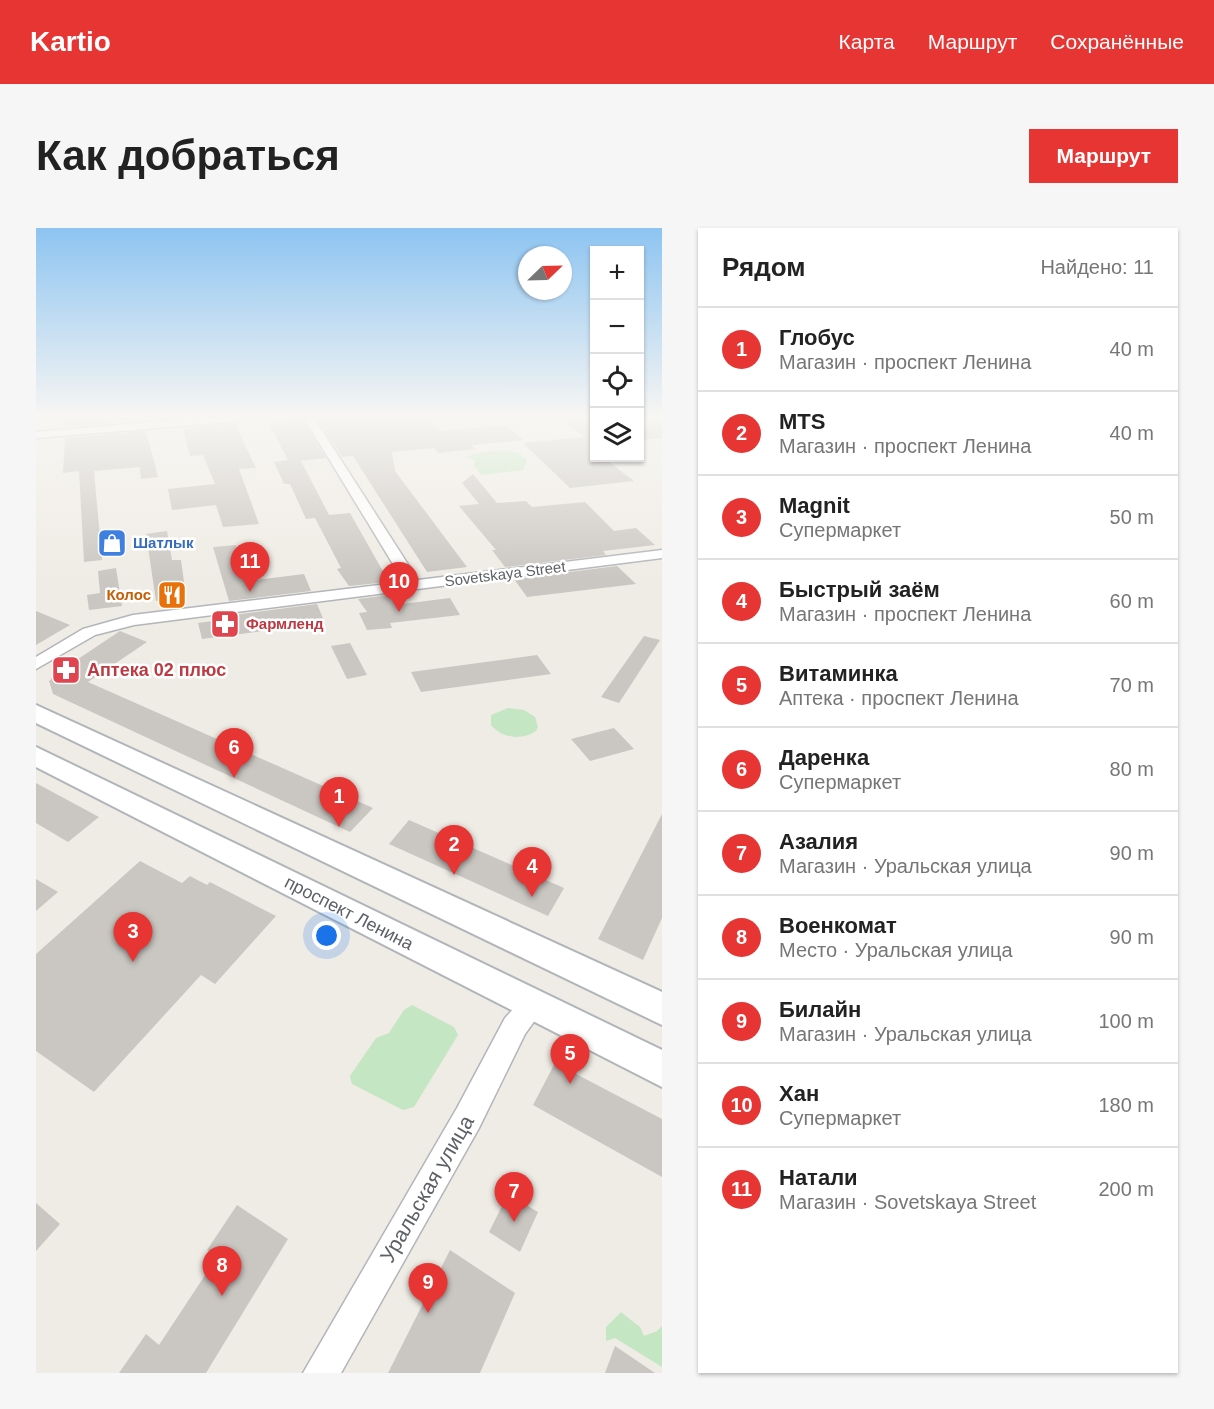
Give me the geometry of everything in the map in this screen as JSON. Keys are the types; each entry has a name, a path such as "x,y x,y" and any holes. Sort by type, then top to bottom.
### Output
{"street":[{"path":"343,471 414,585"},
{"name":"Sovetskaya Street","path":"36,664 89,632 133,620 662,554"},
{"path":"36,713 661,1007"},
{"name":"проспект Ленина","path":"36,756 662,1069"},
{"name":"Уральская улица","path":"321,1373 468,1118 515,1026 533,1005"}],"green space":[{"path":"479,471 511,471 482,475"},
{"path":"508,708 524,710 535,717 538,727 536,731 524,736 512,737 495,729 491,725 491,715"},
{"path":"412,1005 454,1027 458,1035 414,1107 403,1110 352,1084 350,1076 376,1038 389,1033 404,1010"},
{"path":"621,1312 640,1327 644,1336 657,1331 662,1326 662,1367 615,1338 606,1341 606,1327"}],"building":[{"path":"79,471 94,471 102,560 84,562"},
{"path":"140,471 157,471 158,477 141,479"},
{"path":"210,471 240,471 259,524 223,527 216,505 172,510 168,489 215,484"},
{"path":"278,471 306,471 329,515 350,513 389,582 349,586 337,569 341,568 315,518 306,519 290,484 284,484"},
{"path":"363,471 395,471 467,567 427,572"},
{"path":"553,471 622,471 634,481 570,488"},
{"path":"473,474 497,503 526,501 532,507 585,502 614,531 636,528 655,545 603,551 606,555 505,567 492,550 496,550 459,506 479,504 462,483"},
{"path":"167,531 172,560 181,560 186,597 156,601 146,534"},
{"path":"236,545 248,581 304,574 311,591 229,601 213,547"},
{"path":"617,566 636,584 527,597 514,579"},
{"path":"116,568 122,606 89,610 87,595 100,593 98,571"},
{"path":"397,594 402,604 450,598 460,615 390,623 392,628 367,630 359,613 367,612 358,599"},
{"path":"317,604 325,623 202,639 198,623 234,618 233,615"},
{"path":"36,611 70,625 36,645"},
{"path":"120,631 147,642 88,682 373,808 350,832 53,694 49,681 60,671"},
{"path":"644,636 660,640 619,703 601,697"},
{"path":"350,643 367,675 347,679 331,646"},
{"path":"537,655 551,674 421,692 411,672"},
{"path":"614,728 634,749 590,761 571,739"},
{"path":"36,783 99,817 68,842 36,823"},
{"path":"662,814 662,918 643,960 598,939"},
{"path":"409,820 564,888 548,916 389,844"},
{"path":"140,861 182,883 190,876 207,885 210,882 276,916 215,984 201,975 94,1092 36,1051 36,954"},
{"path":"36,879 58,892 36,911"},
{"path":"555,1063 662,1119 662,1177 533,1105"},
{"path":"508,1194 538,1212 520,1252 489,1232"},
{"path":"36,1203 60,1224 36,1251"},
{"path":"237,1205 288,1239 206,1373 119,1373 146,1334 159,1345 217,1257 207,1250"},
{"path":"450,1250 515,1293 480,1373 388,1373"},
{"path":"615,1346 655,1373 605,1373"}],"place":[{"name":"Шатлык","path":"112,543"},
{"name":"Натали","path":"250,592"},
{"name":"Колос","path":"172,595"},
{"name":"Хан","path":"399,612"},
{"name":"Фармленд","path":"225,624"},
{"name":"Аптека 02 плюс","path":"66,670"},
{"name":"Даренка","path":"234,778"},
{"name":"Глобус","path":"339,827"},
{"name":"MTS","path":"454,875"},
{"name":"Быстрый заём","path":"532,897"},
{"name":"Magnit","path":"133,962"},
{"name":"Витаминка","path":"570,1084"},
{"name":"Азалия","path":"514,1222"},
{"name":"Военкомат","path":"222,1296"},
{"name":"Билайн","path":"428,1313"}]}
